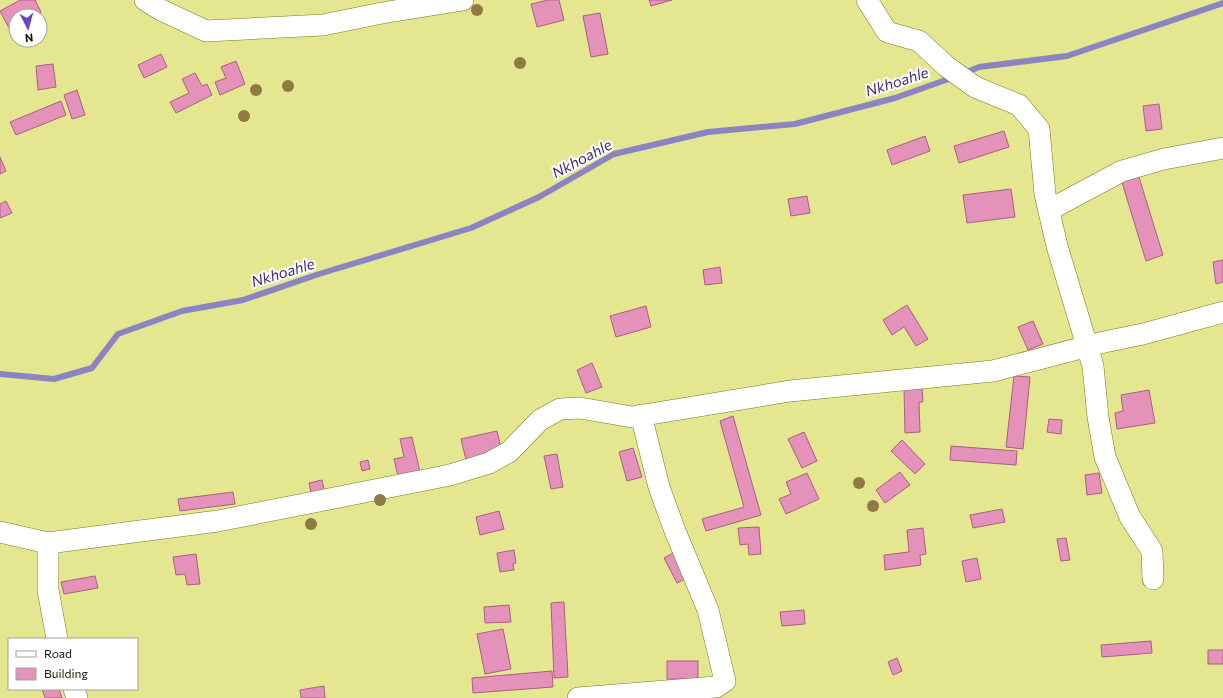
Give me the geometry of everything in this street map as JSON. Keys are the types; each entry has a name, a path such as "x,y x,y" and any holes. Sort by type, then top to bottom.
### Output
{"street":[{"path":"145,0 159,9 206,31 323,25 382,13 463,0"},
{"path":"867,0 887,32 919,41 946,66 974,87 1019,105 1039,129 1045,194 1057,246 1093,366 1098,417 1105,457 1130,517 1152,551 1153,579"},
{"path":"1049,210 1122,171 1164,159 1223,148"},
{"path":"0,532 48,543 218,521 450,475 489,463 509,452 540,420 560,409 580,408 632,417 790,391 994,371 1143,334 1223,312"},
{"path":"578,698 637,692 716,687 725,681 708,610 675,532 659,487 641,415"},
{"path":"48,543 48,590 58,638"}],"building":[{"path":"20,0 35,0 39,8 8,8 8,26 0,11"},
{"path":"548,0 559,0 564,20 537,27 531,4"},
{"path":"649,0 672,0 651,6"},
{"path":"600,13 608,54 591,57 583,16"},
{"path":"161,54 167,67 144,78 138,65"},
{"path":"236,61 245,84 220,95 215,82 226,78 221,67"},
{"path":"53,64 56,87 38,90 36,66"},
{"path":"195,73 202,86 207,84 212,95 176,113 170,102 189,93 182,79"},
{"path":"77,90 85,115 72,119 64,95"},
{"path":"61,101 66,115 16,135 10,122"},
{"path":"1159,104 1162,129 1146,131 1143,106"},
{"path":"1004,131 1009,147 959,163 954,146"},
{"path":"925,136 930,151 892,165 887,150"},
{"path":"0,157 6,171 0,174"},
{"path":"1138,174 1163,255 1146,261 1121,179"},
{"path":"1011,189 1015,217 967,223 963,195"},
{"path":"807,196 810,213 791,216 788,199"},
{"path":"6,201 12,213 0,218 0,204"},
{"path":"1223,260 1223,282 1216,284 1213,262"},
{"path":"720,267 722,283 705,285 703,270"},
{"path":"907,305 928,339 916,346 904,327 892,335 883,320"},
{"path":"646,306 651,327 616,337 610,316"},
{"path":"1033,321 1043,344 1028,350 1018,327"},
{"path":"592,363 602,387 586,393 577,370"},
{"path":"1014,376 1030,377 1023,449 1006,447"},
{"path":"922,387 923,402 919,402 920,432 905,433 904,388"},
{"path":"1149,390 1155,423 1117,429 1115,413 1123,411 1121,395"},
{"path":"733,416 761,515 706,531 702,519 744,507 720,421"},
{"path":"1049,419 1062,420 1061,434 1047,432"},
{"path":"497,431 502,452 466,460 461,439"},
{"path":"804,432 817,461 802,468 788,439"},
{"path":"412,437 420,472 398,476 394,459 404,457 400,439"},
{"path":"902,440 925,464 915,474 891,451"},
{"path":"951,446 1017,451 1016,465 950,460"},
{"path":"633,448 642,477 627,481 619,452"},
{"path":"557,454 563,487 551,489 544,456"},
{"path":"368,460 370,469 362,471 360,462"},
{"path":"900,472 910,485 885,503 876,490"},
{"path":"807,473 819,499 786,514 779,499 791,494 786,482"},
{"path":"1099,473 1102,493 1087,495 1085,475"},
{"path":"322,480 325,494 312,497 309,483"},
{"path":"233,492 235,504 180,511 178,499"},
{"path":"1002,509 1005,522 973,528 970,515"},
{"path":"499,511 504,529 480,535 476,517"},
{"path":"759,527 761,554 749,555 748,544 740,545 738,528"},
{"path":"923,528 926,554 920,555 921,565 885,570 884,555 909,552 907,530"},
{"path":"1066,538 1070,560 1061,561 1057,539"},
{"path":"514,550 516,563 513,564 514,570 500,572 497,553"},
{"path":"675,552 689,577 677,583 664,558"},
{"path":"196,554 200,584 187,585 185,574 176,575 173,557"},
{"path":"977,558 981,579 966,582 962,561"},
{"path":"95,576 98,588 64,594 61,582"},
{"path":"564,602 568,677 554,678 551,603"},
{"path":"509,605 511,622 485,623 484,607"},
{"path":"804,610 805,624 782,626 780,612"},
{"path":"503,629 511,669 485,674 477,634"},
{"path":"1151,641 1152,653 1102,657 1101,645"},
{"path":"1208,650 1223,650 1223,664 1208,664"},
{"path":"897,658 902,671 893,675 888,662"},
{"path":"667,661 698,661 698,679 667,679"},
{"path":"552,671 553,687 473,693 472,678"},
{"path":"324,686 325,698 301,698 300,690"},
{"path":"42,690 59,690 62,698 45,698"}],"waterway":[{"name":"Nkhoahle","path":"964,73 979,67 1067,56 1223,3"},
{"name":"Nkhoahle","path":"0,374 54,379 92,368 118,334 182,311 243,300 319,274 471,228 539,197 614,154 708,132 795,124 895,98 954,77"}]}
